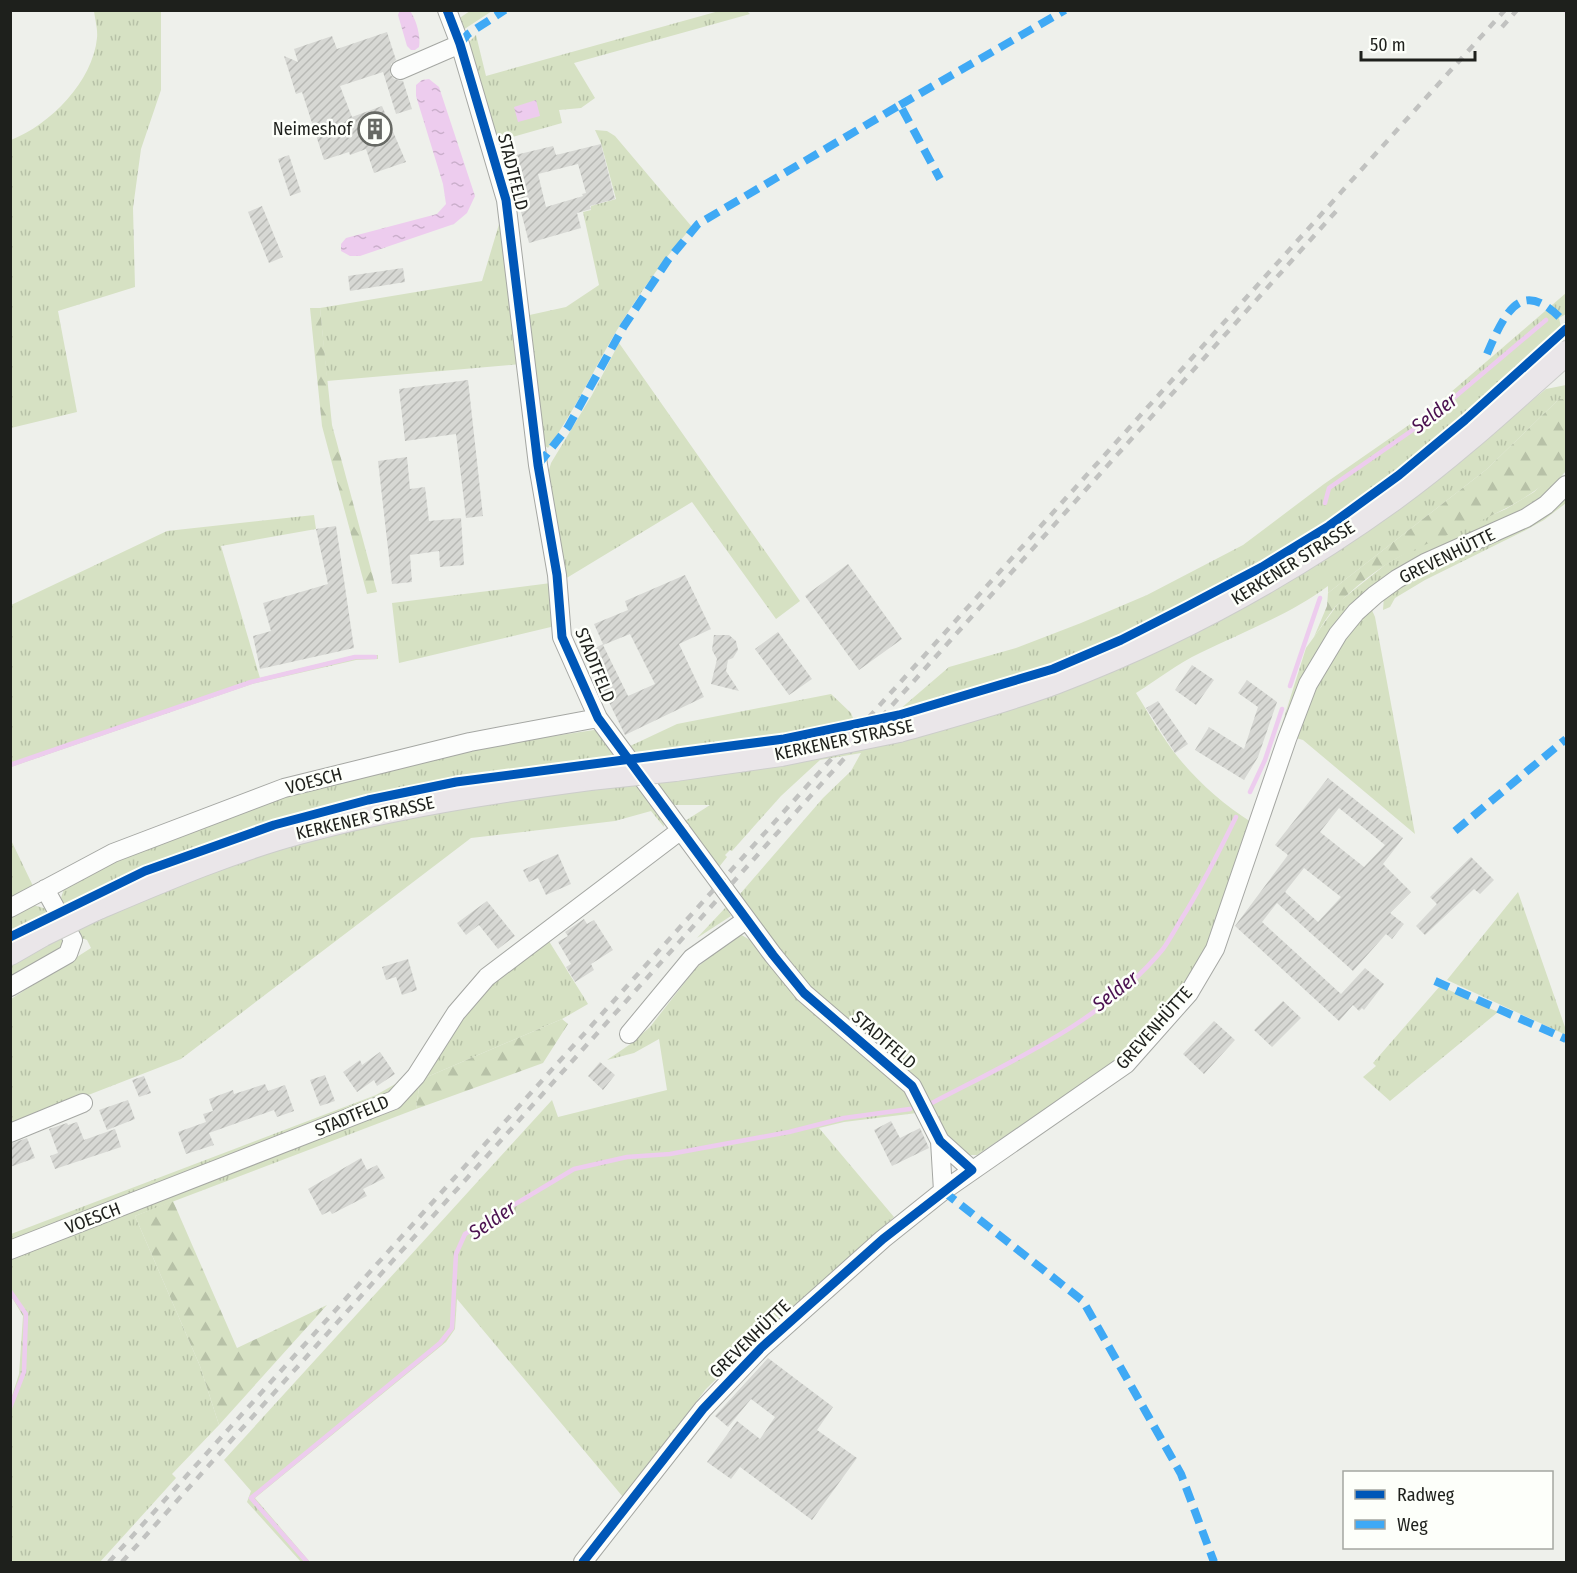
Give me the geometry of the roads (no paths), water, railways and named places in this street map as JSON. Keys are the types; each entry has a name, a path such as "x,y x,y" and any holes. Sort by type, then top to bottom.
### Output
{"main road":[{"name":"KERKENER STRASSE","path":"10,953 94,909 180,872 297,832 390,809 485,792 781,754 899,730 1054,682 1136,649 1235,600 1320,549 1395,497 1470,438 1566,353"}],"street":[{"name":"STADTFELD","path":"447,10 460,44 506,200 538,465 556,575 562,637 598,718 746,920 804,993 912,1086 940,1141 972,1170"},
{"path":"400,69 460,44"},
{"name":"GREVENHÜTTE","path":"583,1563 703,1409 761,1348 883,1239 943,1191 1126,1064 1189,993 1215,949 1308,684 1338,634 1356,612 1397,579 1425,563 1526,518 1546,506 1566,485"},
{"name":"VOESCH","path":"10,908 113,853 284,788 470,742 598,718"},
{"name":"STADTFELD","path":"176,1187 394,1101 416,1076 456,1013 487,977 681,830"},
{"path":"10,987 68,954 73,940 45,889"},
{"path":"629,1035 692,958 746,920"},
{"path":"10,1133 82,1103"},
{"name":"STADTFELD","path":"940,1141 943,1191"},
{"name":"VOESCH","path":"10,1250 176,1187"}],"water":[{"path":"400,10 410,11 416,23 419,47 415,50 407,46 398,15"},
{"path":"429,79 439,87 475,196 467,213 454,224 360,256 350,256 341,251 341,244 346,238 437,214 446,204 443,184 416,96 416,85 422,80"},
{"path":"536,100 540,116 518,122 514,107"}],"waterway":[{"name":"Selder","path":"1325,503 1329,488 1430,418 1546,320"},
{"name":"Selder","path":"1290,686 1320,598"},
{"path":"10,765 251,682 355,657 375,657"},
{"name":"Selder","path":"1250,792 1265,760 1282,709"},
{"name":"Selder","path":"932,1103 1056,1037 1086,1018 1140,974 1171,937 1204,881 1236,817"},
{"name":"Selder","path":"307,1562 251,1498 440,1343 452,1328 456,1254 465,1234 574,1169 627,1157 670,1154 789,1132 844,1118 910,1109"},
{"path":"10,1291 26,1314 24,1372 10,1408"}],"railway":[{"path":"109,1562 1505,10"},
{"path":"1502,27 1517,10"},
{"path":"122,1562 1339,208"}],"place":[{"name":"Neimeshof","path":"375,129"}]}
